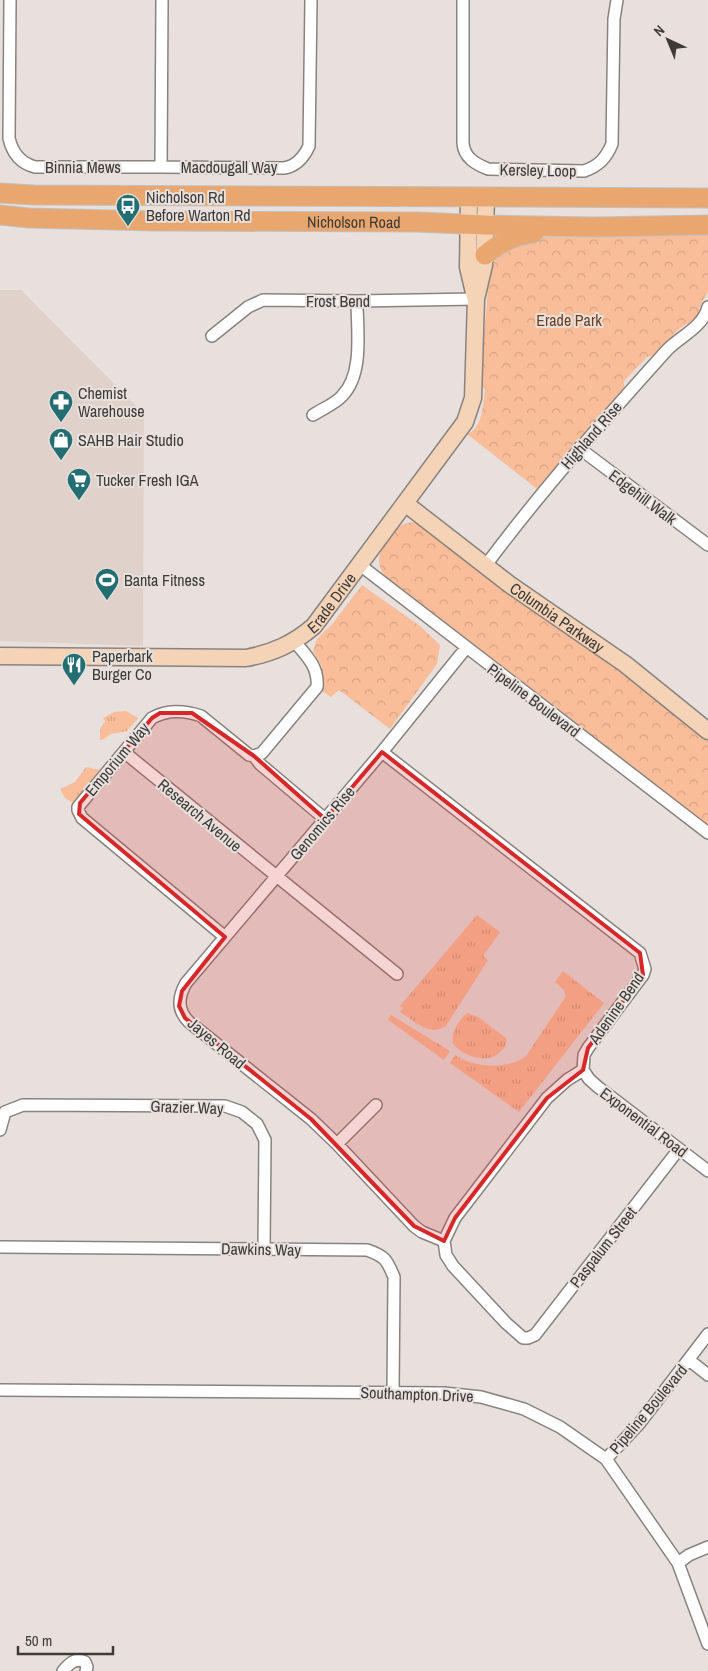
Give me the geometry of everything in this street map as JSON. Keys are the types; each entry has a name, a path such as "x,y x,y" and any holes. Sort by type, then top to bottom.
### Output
{"main road":[{"name":"Nicholson Road","path":"0,193 34,195 708,198"},
{"name":"Nicholson Road","path":"0,215 29,218 418,222 593,227 708,226"},
{"path":"485,255 496,245 528,234 593,227"}],"street":[{"name":"Binnia Mews","path":"10,0 9,138 14,153 35,167 161,167"},
{"name":"Macdougall Way","path":"162,0 161,167 284,168 291,167 301,158 309,146 311,0"},
{"name":"Kersley Loop","path":"463,0 462,143 466,154 475,163 488,169 584,171 598,165 607,156 612,144 614,19 617,0"},
{"name":"Erade Drive","path":"476,299 468,266 477,225 477,198"},
{"name":"Erade Drive","path":"1,657 246,658 271,652 294,641 314,626 460,430 471,407 476,299 485,255 477,225"},
{"name":"Frost Bend","path":"212,336 248,307 262,300 476,299"},
{"path":"313,415 341,398 349,388 357,369 357,301"},
{"path":"706,323 708,307"},
{"name":"Highland Rise","path":"486,566 579,448 676,341 706,323"},
{"name":"Edgehill Walk","path":"579,448 708,545"},
{"name":"Columbia Parkway","path":"406,504 510,584 625,664 708,731"},
{"name":"Pipeline Boulevard","path":"360,565 708,833"},
{"path":"254,756 262,753 317,687 318,679 313,664 294,641"},
{"name":"Genomics Rise","path":"276,877 382,752 466,648"},
{"name":"Emporium Way","path":"225,937 80,814 78,810 80,803 152,718 160,713 192,713 200,716 249,755 254,756 260,764 325,818"},
{"name":"Research Avenue","path":"124,752 276,877"},
{"name":"Adenine Bend","path":"382,752 640,953 645,968 643,976 588,1048 584,1055 583,1070"},
{"path":"276,877 397,974"},
{"name":"Jayes Road","path":"276,877 182,991 179,1006 185,1018 310,1119 337,1144 414,1226 422,1232 444,1241"},
{"path":"444,1241 455,1218 547,1098 567,1080 583,1070"},
{"name":"Exponential Road","path":"583,1070 598,1087 708,1171"},
{"name":"Grazier Way","path":"0,1130 5,1112 23,1105 225,1106 242,1112 257,1124 265,1140 264,1248"},
{"path":"337,1144 376,1105"},
{"name":"Paspalum Street","path":"444,1241 446,1255 453,1266 506,1323 523,1338 528,1338 535,1335 679,1149"},
{"name":"Dawkins Way","path":"0,1247 264,1248 367,1250 380,1254 389,1265 394,1277 393,1392"},
{"name":"Pipeline Boulevard","path":"606,1459 639,1424 708,1334"},
{"path":"689,1360 708,1374"},
{"name":"Southampton Drive","path":"0,1390 444,1393 481,1397 524,1409 560,1427 606,1459 678,1563 708,1644"},
{"path":"678,1563 689,1555 708,1547"},
{"path":"63,1671 74,1660 85,1662 86,1671"}],"highlighted area":[{"path":"160,713 192,713 254,756 325,819 382,752 640,953 643,975 588,1048 583,1070 547,1098 455,1218 444,1241 414,1226 311,1119 185,1018 179,1006 182,991 225,937 79,814 80,803 152,718"}],"shaded area":[{"path":"0,290 21,290 144,414 143,646 0,641"}],"green space":[{"name":"Erade Park","path":"708,231 708,292 696,318 679,329 655,355 647,357 624,381 624,388 537,489 467,434 476,427 484,402 485,389 480,383 489,260 534,237 647,236"},
{"path":"411,522 419,523 629,675 708,739 708,826 390,582 380,565 379,560 382,549 396,529"},
{"path":"362,585 420,626 440,645 437,664 390,729 339,690 331,697 321,690 322,667 313,651 317,639 333,623"},
{"path":"126,711 138,718 127,731 111,734 100,740 100,729 105,721 103,718 114,712"},
{"path":"86,767 100,770 73,803 65,798 60,789 75,782"},
{"path":"477,915 500,932 483,956 488,960 446,1026 434,1030 428,1029 400,1012 403,1008 400,1006"},
{"path":"563,971 604,1003 519,1112 450,1063 455,1055 472,1063 491,1066 510,1064 526,1056 566,996 564,990 555,982"},
{"path":"468,1013 478,1017 506,1038 504,1047 495,1056 482,1058 469,1055 453,1044 456,1027"},
{"path":"391,1015 450,1051 444,1060 388,1020"}],"place":[{"name":"Nicholson Rd Before Warton Rd","path":"128,227"},
{"name":"Chemist Warehouse","path":"61,423"},
{"name":"SAHB Hair Studio","path":"61,461"},
{"name":"Tucker Fresh IGA","path":"79,501"},
{"name":"Banta Fitness","path":"107,601"},
{"name":"Paperbark Burger Co","path":"74,686"}]}
